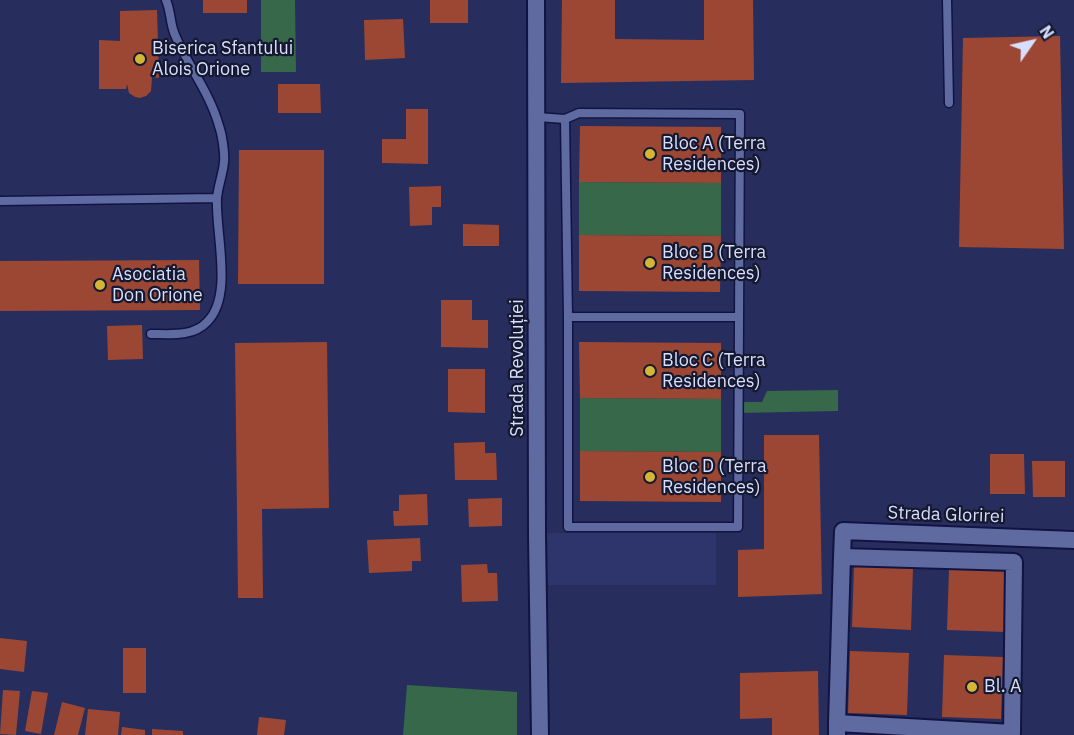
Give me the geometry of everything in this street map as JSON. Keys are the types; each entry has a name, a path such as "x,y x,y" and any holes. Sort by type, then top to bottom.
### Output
{"street":[{"name":"Strada Revoluției","path":"536,0 537,536 540,735"},
{"name":"Strada Glorirei","path":"842,557 843,531 1074,540"},
{"path":"842,557 1014,562 1012,733 837,729 842,557"}],"lane":[{"path":"151,334 195,331 207,322 217,309 222,284 217,198 225,159 220,126 174,33 166,0"},
{"path":"947,0 950,103"},
{"path":"537,117 565,119 579,113 740,114 738,527 568,527 565,119"},
{"path":"0,201 217,198"},
{"path":"568,317 739,317"}],"shaded area":[{"path":"547,533 716,533 716,585 548,585"}],"green space":[{"path":"261,0 295,0 296,72 261,72"},
{"path":"579,182 721,183 721,236 579,235"},
{"path":"838,390 838,411 739,413 739,402 762,402 767,391"},
{"path":"580,398 721,399 721,452 580,451"},
{"path":"407,685 517,692 517,735 403,735"}],"building":[{"path":"203,0 247,0 247,13 203,13"},
{"path":"430,0 468,0 468,23 430,23"},
{"path":"562,0 615,0 615,39 704,40 704,0 753,0 754,80 561,83"},
{"name":"Biserica Sfantului Alois Orione","path":"157,10 159,78 152,77 151,91 140,98 129,93 127,84 126,89 99,89 99,40 120,41 120,11"},
{"path":"403,19 405,58 365,60 364,20"},
{"path":"1060,36 1064,249 959,247 963,38"},
{"path":"278,84 320,84 321,113 278,113"},
{"path":"406,109 428,109 428,164 382,163 382,139 406,139"},
{"name":"Bloc A (Terra Residences)","path":"580,126 721,127 721,183 579,182"},
{"path":"239,150 324,150 324,284 238,284"},
{"path":"441,186 441,207 432,207 432,225 410,226 409,187"},
{"path":"463,224 499,225 499,246 463,246"},
{"name":"Bloc B (Terra Residences)","path":"579,235 721,236 720,292 579,291"},
{"name":"Asociatia Don Orione","path":"199,260 200,310 0,311 0,261"},
{"path":"441,300 472,300 472,320 488,320 488,348 441,347"},
{"path":"142,325 143,359 108,360 107,326"},
{"path":"327,342 329,508 262,509 263,598 238,598 235,343"},
{"name":"Bloc C (Terra Residences)","path":"579,342 721,343 721,399 580,398"},
{"path":"448,369 485,369 485,413 448,412"},
{"path":"764,435 819,435 822,594 738,597 738,550 764,549"},
{"path":"485,442 485,453 496,453 497,480 455,480 454,443"},
{"name":"Bloc D (Terra Residences)","path":"580,451 721,452 721,502 580,501"},
{"path":"990,454 1024,454 1025,494 990,494"},
{"path":"1032,461 1065,461 1065,497 1033,497"},
{"path":"427,494 428,525 394,526 393,511 399,511 399,495"},
{"path":"502,498 502,526 469,527 468,499"},
{"path":"420,538 421,561 412,561 412,571 369,573 367,540"},
{"path":"487,564 488,573 497,573 498,601 462,602 461,565"},
{"path":"854,566 913,568 911,630 852,627"},
{"path":"949,569 1008,571 1006,632 947,630"},
{"path":"0,638 27,641 24,672 0,669"},
{"path":"123,648 146,648 146,693 123,693"},
{"path":"850,651 909,653 907,715 848,713"},
{"name":"Bl. A","path":"944,655 1003,657 1001,719 942,717"},
{"path":"818,671 819,735 772,735 772,718 740,719 740,673"},
{"path":"3,690 20,691 16,735 0,734"},
{"path":"32,691 48,693 41,734 25,731"},
{"path":"62,702 85,708 78,735 54,735"},
{"path":"88,709 120,712 118,735 85,735"},
{"path":"259,717 286,720 284,735 257,735"},
{"path":"122,727 145,730 145,735 121,735"},
{"path":"152,729 183,731 183,735 152,735"}],"place":[{"name":"Biserica Sfantului Alois Orione","path":"140,59"},
{"name":"Bloc A (Terra Residences)","path":"650,154"},
{"name":"Bloc B (Terra Residences)","path":"650,263"},
{"name":"Asociatia Don Orione","path":"100,285"},
{"name":"Bloc C (Terra Residences)","path":"650,371"},
{"name":"Bloc D (Terra Residences)","path":"650,477"},
{"name":"Bl. A","path":"972,687"}]}
